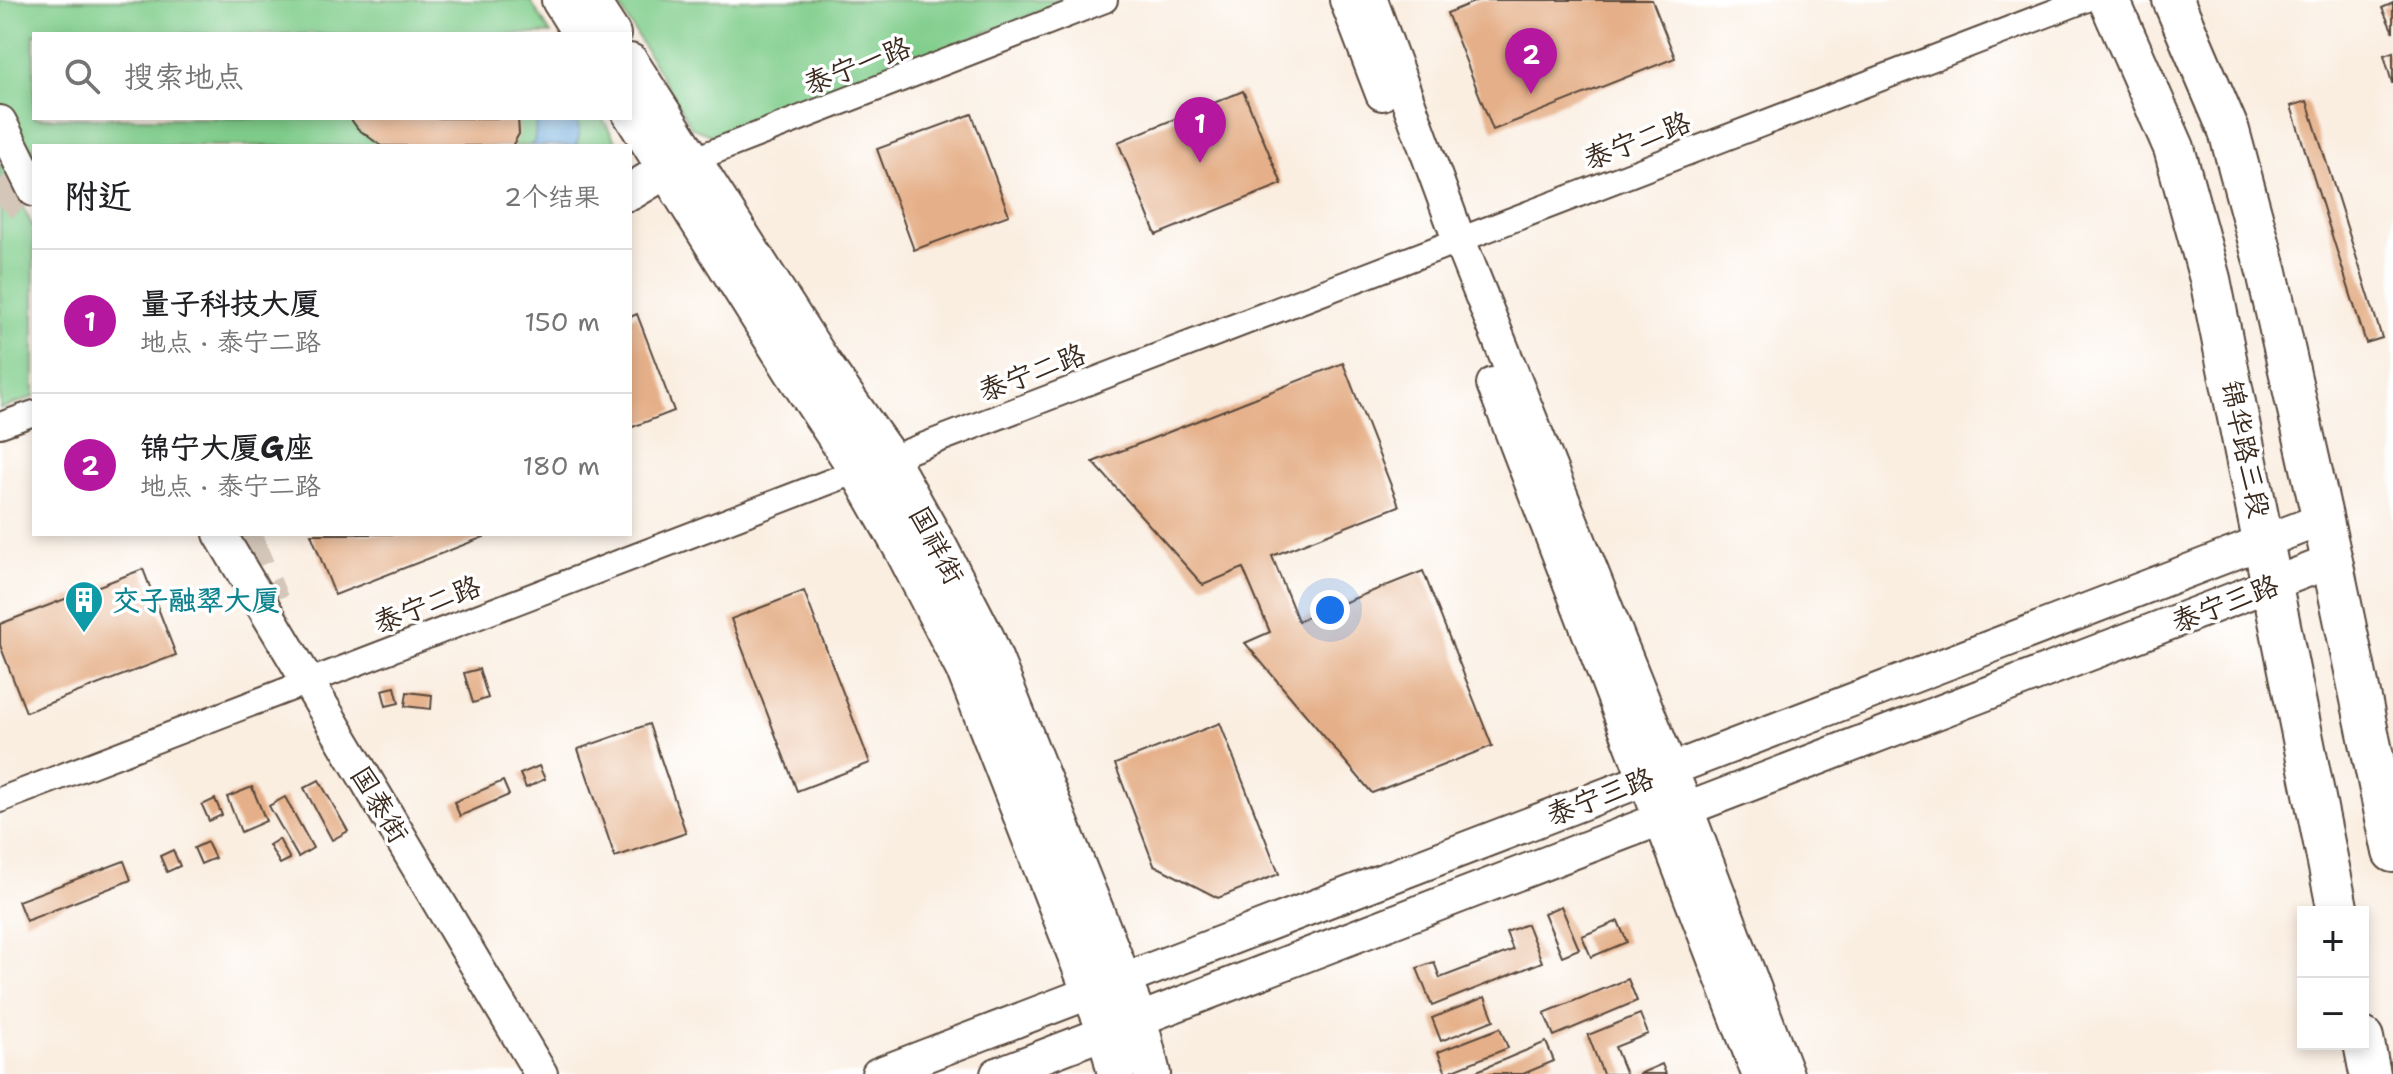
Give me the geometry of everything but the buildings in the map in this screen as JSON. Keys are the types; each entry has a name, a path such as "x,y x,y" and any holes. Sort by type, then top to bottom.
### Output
{"main road":[{"path":"560,0 580,32"},
{"path":"590,0 611,32"},
{"name":"锦华路三段","path":"2109,0 2174,148 2210,279 2337,906"},
{"name":"锦华路三段","path":"2173,0 2229,131 2267,272 2393,852"},
{"name":"国祥街","path":"632,66 680,165"},
{"name":"国祥街","path":"632,114 680,165 822,362 874,465 986,638 1106,987 1122,1026 1152,1074"},
{"path":"632,191 680,165"},
{"name":"国祥街","path":"1116,1074 1122,1026"},
{"path":"2365,1050 2370,1074"}],"street":[{"name":"泰宁一路","path":"632,183 1105,0"},
{"path":"1346,0 1450,244 1674,814 1787,1074"},
{"path":"1371,0 1450,244"},
{"name":"泰宁二路","path":"0,800 2085,0"},
{"path":"0,122 32,186"},
{"path":"0,425 32,414"},
{"name":"泰宁三路","path":"878,1074 2264,539 2323,519"},
{"name":"国泰街","path":"221,536 541,1074"},
{"name":"泰宁三路","path":"997,1074 2332,561"},
{"path":"1674,814 1758,1074"}],"green space":[{"path":"0,0 530,0 550,32 32,32 32,120 603,120 618,144 32,144 32,174 0,107"},
{"path":"616,0 1068,0 719,138 692,128"},
{"path":"0,161 32,225 32,398 0,409"}],"water":[{"path":"537,120 576,120 579,132 576,144 532,144"}],"tunnel":[{"path":"0,180 32,213"},
{"path":"244,536 271,602"}],"place":[{"name":"锦宁大厦G座","path":"1531,94"},
{"name":"量子科技大厦","path":"1200,163"},
{"name":"交子融翠大厦","path":"84,634"}]}
